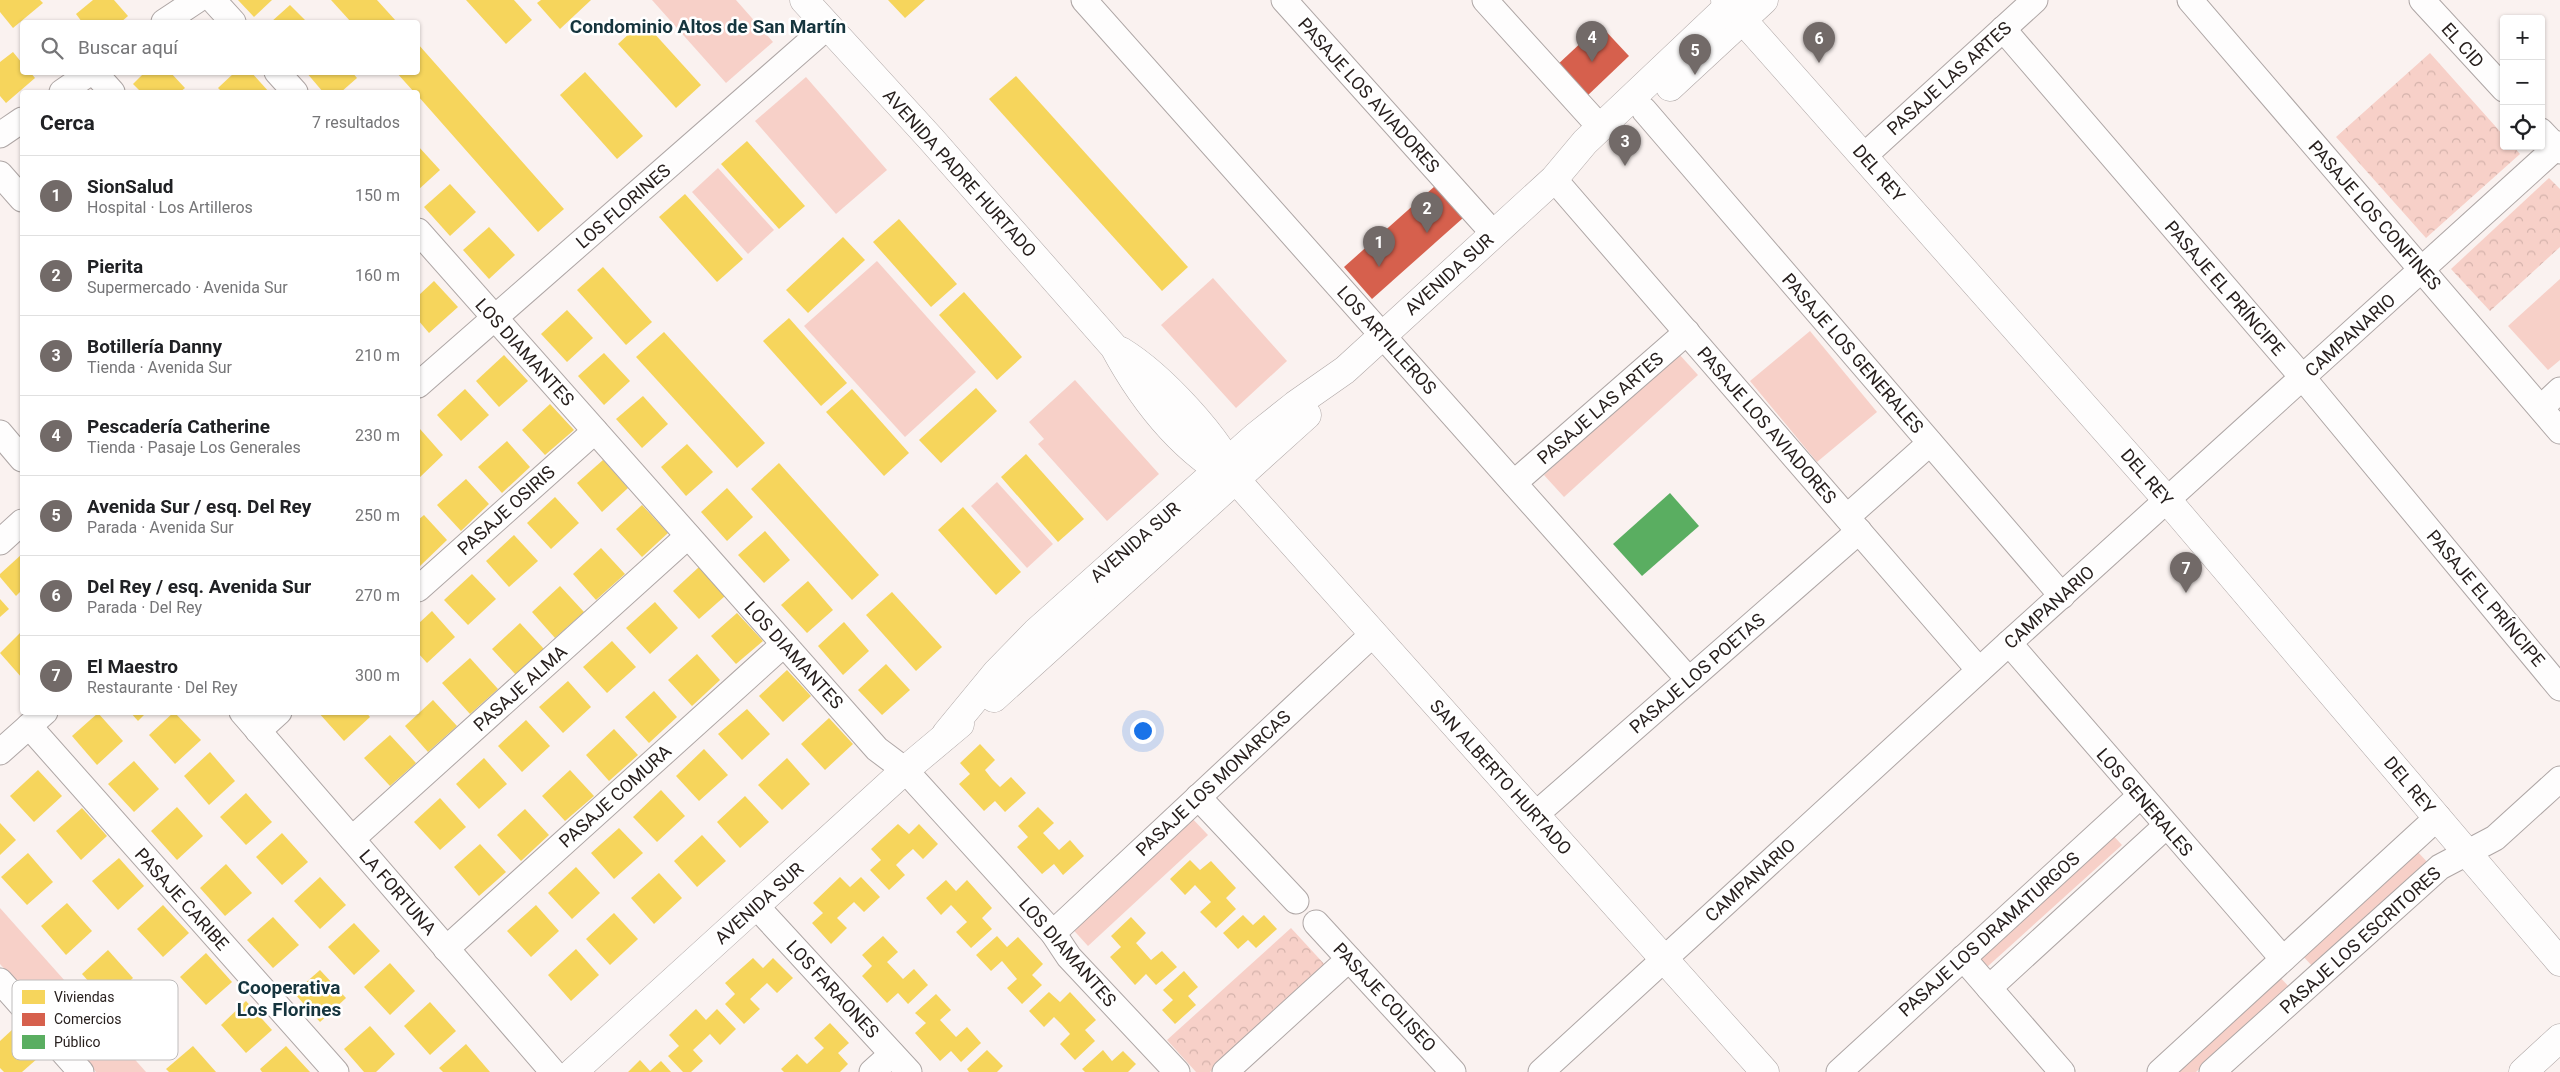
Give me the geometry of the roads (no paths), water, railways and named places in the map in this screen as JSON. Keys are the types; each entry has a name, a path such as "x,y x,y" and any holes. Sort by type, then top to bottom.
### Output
{"street":[{"path":"167,20 197,0"},
{"path":"212,0 230,20"},
{"name":"AVENIDA PADRE HURTADO","path":"804,0 931,139 1114,347 1140,364 1163,384 1210,435 1228,470"},
{"name":"LOS ARTILLEROS","path":"1084,0 1689,680"},
{"name":"PASAJE LOS AVIADORES","path":"1284,0 1494,234"},
{"path":"1485,0 1600,127"},
{"name":"AVENIDA SUR","path":"573,1072 946,734 1001,692 1228,470 1311,411 1345,370 1554,180 1600,127 1733,6 1764,0"},
{"name":"PASAJE LAS ARTES","path":"1864,156 2035,0"},
{"name":"PASAJE LOS CONFINES","path":"2190,0 2560,430"},
{"name":"EL CID","path":"2422,0 2500,85"},
{"name":"AVENIDA SUR","path":"1554,180 1591,156 1644,110 1733,6"},
{"name":"DEL REY","path":"1733,6 2168,501 2560,962"},
{"name":"LOS FLORINES","path":"420,383 828,26"},
{"name":"PASAJE EL PRÍNCIPE","path":"2003,30 2303,378 2560,688"},
{"path":"65,90 88,75"},
{"path":"96,75 110,90"},
{"path":"280,75 293,90"},
{"name":"PASAJE LOS GENERALES","path":"1644,110 2062,596"},
{"path":"0,135 20,121"},
{"name":"CAMPANARIO","path":"1541,1072 1979,670 2422,270 2554,143"},
{"path":"0,174 20,197"},
{"name":"PASAJE LOS AVIADORES","path":"1554,180 1979,670"},
{"name":"LOS DIAMANTES","path":"420,233 877,749 906,770 1053,933 1069,957 1177,1072"},
{"name":"PASAJE LAS ARTES","path":"1514,483 1686,332"},
{"path":"2540,408 2560,390"},
{"name":"PASAJE OSIRIS","path":"420,587 595,431"},
{"path":"0,433 20,457"},
{"name":"PASAJE LOS POETAS","path":"1535,815 1689,680 1853,524 1930,442"},
{"name":"SAN ALBERTO HURTADO","path":"1228,470 1765,1072"},
{"path":"0,542 20,524"},
{"name":"PASAJE ALMA","path":"352,839 688,536"},
{"name":"PASAJE LOS MONARCAS","path":"1053,933 1373,634"},
{"name":"LOS GENERALES","path":"2009,643 2283,960"},
{"name":"PASAJE COMURA","path":"446,949 784,644"},
{"name":"LA FORTUNA","path":"245,715 553,1072"},
{"path":"258,731 276,715"},
{"path":"0,752 37,719"},
{"name":"PASAJE CARIBE","path":"37,719 336,1072"},
{"name":"PASAJE LOS ESCRITORES","path":"2212,1072 2440,867 2495,838 2560,779"},
{"name":"PASAJE LOS DRAMATURGOS","path":"1839,1072 2140,796"},
{"path":"1198,797 1296,901"},
{"name":"PASAJE LOS ESCRITORES","path":"2160,1072 2438,817"},
{"path":"1989,988 2166,826"},
{"name":"LOS FARAONES","path":"756,906 909,1072"},
{"name":"PASAJE COLISEO","path":"1316,923 1454,1072"},
{"path":"1963,958 2062,1072"},
{"path":"1225,1072 1349,959"},
{"path":"0,982 12,995"},
{"path":"2523,1072 2560,1038"},
{"path":"872,1072 892,1054"},
{"path":"70,1060 81,1072"}],"place":[{"name":"Pescadería Catherine","path":"1592,62"},
{"name":"Del Rey / esq. Avenida Sur","path":"1819,63"},
{"name":"Avenida Sur / esq. Del Rey","path":"1695,75"},
{"name":"Botillería Danny","path":"1625,166"},
{"name":"Pierita","path":"1427,233"},
{"name":"SionSalud","path":"1379,267"},
{"name":"El Maestro","path":"2186,593"}],"district":[{"name":"Condominio Altos de San Martín","path":"708,26"},
{"name":"Cooperativa Los Florines","path":"289,998"}]}
